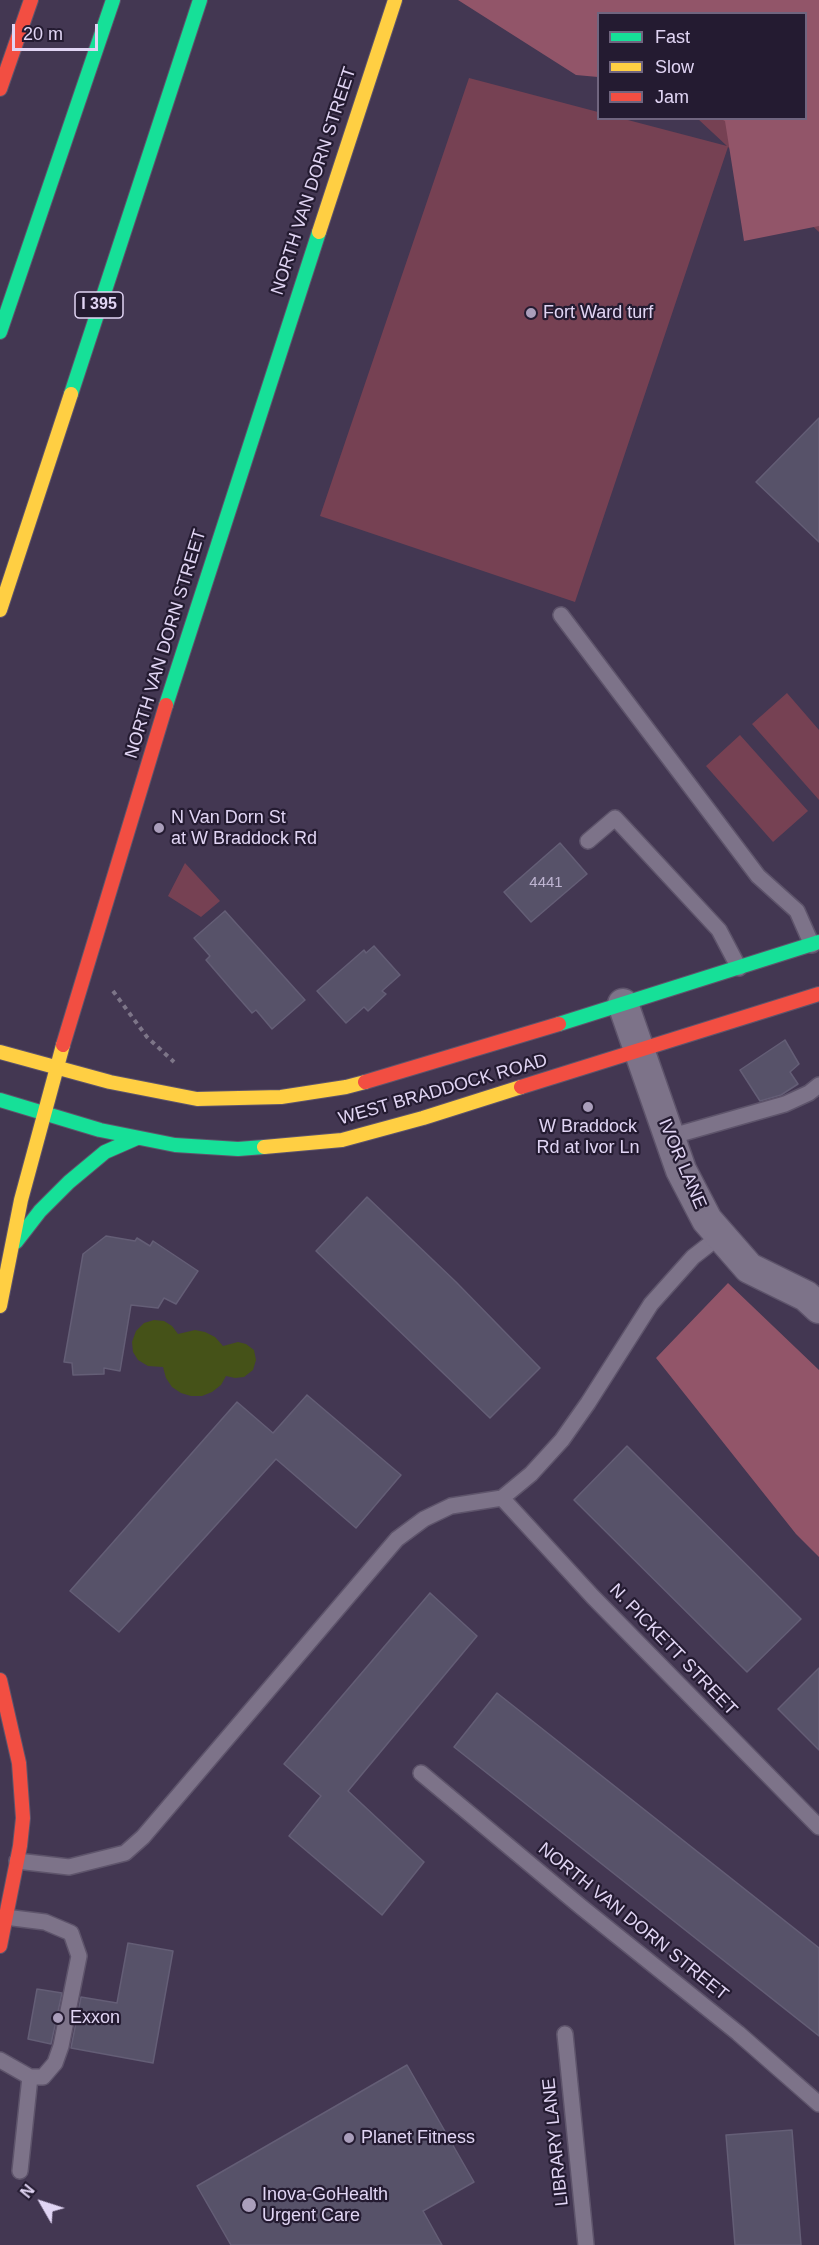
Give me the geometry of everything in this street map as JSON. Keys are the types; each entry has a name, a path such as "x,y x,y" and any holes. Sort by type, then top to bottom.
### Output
{"main road":[{"path":"0,89 31,0"},
{"path":"0,332 113,0"},
{"name":"I 395","path":"0,610 200,0"},
{"name":"NORTH VAN DORN STREET","path":"0,1306 21,1200 56,1069 188,635 395,0"},
{"name":"WEST BRADDOCK ROAD","path":"0,1052 110,1082 197,1099 281,1097 346,1087 459,1055 815,944"},
{"name":"WEST BRADDOCK ROAD","path":"0,1100 100,1130 175,1145 238,1149 342,1140 423,1118 819,994"},
{"path":"11,1249 40,1211 69,1182 105,1152 137,1138"},
{"path":"0,1680 19,1763 23,1818 9,1858 5,1917 0,1946"}],"street":[{"name":"IVOR LANE","path":"623,1004 669,1137 694,1197 707,1220 749,1268 806,1296 819,1308"}],"lane":[{"path":"561,615 758,876 797,911 815,944"},
{"path":"588,841 615,818 719,930 739,968"},
{"path":"669,1137 785,1104 809,1093 819,1085"},
{"path":"9,1858 69,1867 125,1852 143,1837 397,1539 424,1519 451,1506 502,1498 531,1474 562,1440 651,1304 693,1257 720,1236"},
{"name":"N. PICKETT STREET","path":"502,1498 593,1597 819,1827"},
{"name":"NORTH VAN DORN STREET","path":"421,1773 580,1906 738,2033 819,2104"},
{"path":"0,2060 30,2077 44,2077 55,2063 61,2046 79,1956 71,1933 45,1922 5,1917"},
{"name":"LIBRARY LANE","path":"565,2034 585,2245"},
{"path":"20,2170 30,2077"}],"path":[{"path":"90,959 147,1037 182,1067"}],"shaded area":[{"path":"458,0 819,0 819,226 744,241 723,120 807,120 807,12 597,12 597,77 576,75"},
{"name":"Fort Ward turf","path":"571,0 819,0 819,232 728,147 575,602 320,516 469,78 597,112 597,120 628,120 727,146 699,120 807,120 807,12 597,13"},
{"path":"787,693 819,730 819,800 752,724"},
{"path":"740,735 808,811 773,842 706,766"},
{"path":"185,863 220,901 201,917 168,896"},
{"path":"728,1283 819,1370 819,1557 796,1534 656,1358"},
{"path":"154,1320 164,1321 178,1334 195,1330 205,1332 215,1337 223,1346 238,1342 246,1344 254,1350 256,1360 253,1370 244,1377 226,1376 221,1385 202,1396 181,1393 172,1387 163,1367 148,1366 138,1360 133,1352 132,1342 136,1331 144,1323"}],"building":[{"path":"819,418 819,542 756,482"},
{"path":"560,843 587,874 531,922 504,892"},
{"path":"225,911 305,1000 272,1029 256,1010 252,1013 206,960 210,956 194,938"},
{"path":"374,946 400,975 382,991 386,994 368,1011 364,1007 346,1023 317,991 364,950 366,953"},
{"path":"785,1040 799,1064 790,1072 798,1084 781,1095 760,1101 740,1070"},
{"path":"367,1197 456,1282 540,1368 490,1418 316,1251"},
{"path":"106,1236 135,1241 137,1238 150,1246 153,1241 198,1271 176,1304 164,1298 158,1308 131,1305 120,1371 104,1368 104,1374 73,1375 72,1363 64,1362 83,1254"},
{"path":"307,1395 401,1475 356,1528 276,1459 119,1632 70,1591 237,1402 273,1433"},
{"path":"627,1446 801,1619 747,1672 574,1500"},
{"path":"430,1593 477,1636 348,1791 424,1862 382,1915 289,1836 321,1796 284,1764"},
{"path":"819,1668 819,1750 778,1709"},
{"path":"497,1693 819,1948 819,2036 454,1747"},
{"path":"128,1943 173,1951 153,2063 71,2048 81,1997 117,2003"},
{"path":"37,1989 62,1993 51,2044 28,2039"},
{"path":"407,2065 474,2182 423,2211 442,2245 231,2245 197,2186"},
{"path":"792,2130 801,2245 735,2245 726,2135"}],"traffic: fast":[{"path":"0,332 113,0"},
{"path":"71,394 200,0"},
{"path":"166,705 319,232"},
{"path":"559,1024 819,942"},
{"path":"0,1100 100,1130 175,1145 238,1149 264,1147"},
{"path":"16,1242 40,1211 69,1182 105,1152 137,1138"}],"traffic: slow":[{"path":"319,232 395,0"},
{"path":"0,610 71,394"},
{"path":"0,1306 21,1200 63,1045"},
{"path":"0,1052 110,1082 197,1099 281,1097 365,1082"},
{"path":"264,1147 342,1140 423,1118 521,1087"}],"traffic: jam":[{"path":"0,89 31,0"},
{"path":"63,1045 166,705"},
{"path":"521,1087 819,994"},
{"path":"365,1082 559,1024"},
{"path":"0,1680 19,1763 23,1818 20,1846 0,1946"}],"place":[{"name":"Fort Ward turf","path":"531,313"},
{"name":"N Van Dorn St at W Braddock Rd","path":"159,828"},
{"name":"W Braddock Rd at Ivor Ln","path":"588,1107"},
{"name":"Exxon","path":"58,2018"},
{"name":"Planet Fitness","path":"349,2138"},
{"name":"Inova-GoHealth Urgent Care","path":"249,2205"}]}
